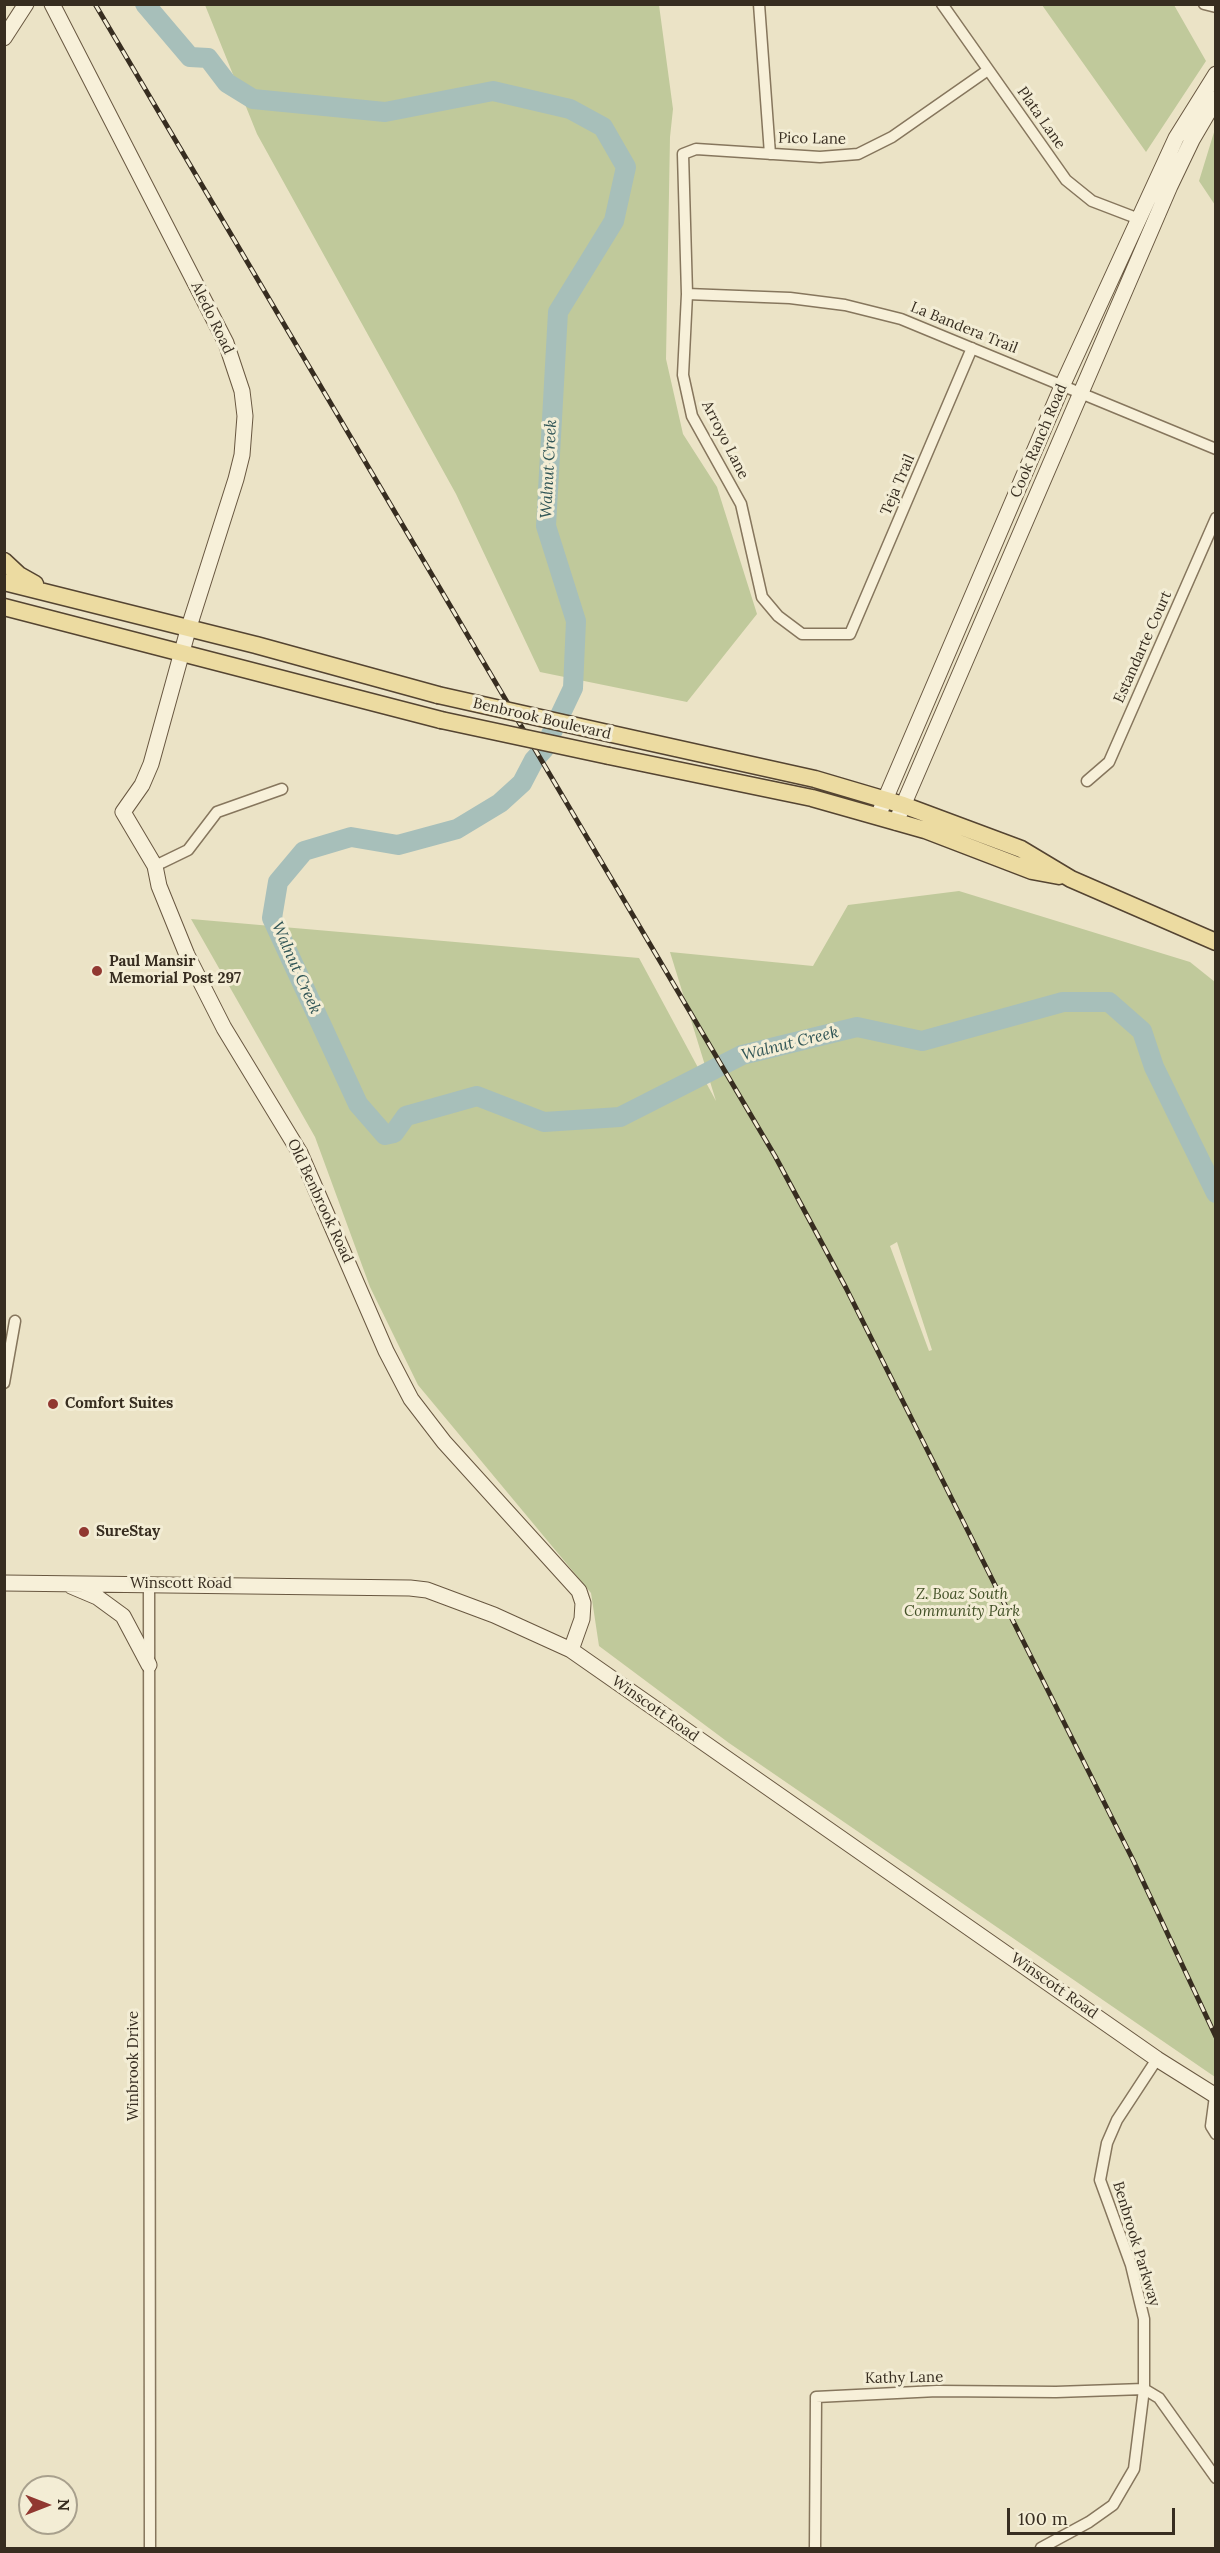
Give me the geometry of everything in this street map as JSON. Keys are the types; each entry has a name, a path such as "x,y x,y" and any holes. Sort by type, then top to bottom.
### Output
{"main road":[{"path":"4,561 19,575 57,597"},
{"name":"Benbrook Boulevard","path":"4,582 188,630 256,645 438,695 815,779 885,799 1021,849 1071,879 1215,942"},
{"name":"Benbrook Boulevard","path":"4,607 66,625 441,720 812,798 925,830 1032,871 1071,879"},
{"path":"4,619 66,625"}],"street":[{"path":"4,38 26,4"},
{"name":"Aledo Road","path":"52,4 226,343 242,391 245,416 242,455 182,654"},
{"path":"759,4 770,154"},
{"name":"Plata Lane","path":"942,4 1066,180 1092,201 1139,219"},
{"path":"1204,4 1215,7"},
{"name":"Pico Lane","path":"683,154 696,149 820,157 858,154 892,137 988,69"},
{"name":"Cook Ranch Road","path":"878,816 1063,384 1188,116 1215,74"},
{"name":"Cook Ranch Road","path":"896,822 1083,393 1175,173 1215,99"},
{"name":"Arroyo Lane","path":"683,154 687,294 683,375 692,416 741,504 762,597 778,616 802,634 850,634"},
{"name":"La Bandera Trail","path":"687,294 790,298 845,305 901,319 1063,384 1215,449"},
{"name":"Teja Trail","path":"850,634 972,348"},
{"name":"Estandarte Court","path":"1087,781 1109,762 1215,518"},
{"name":"Old Benbrook Road","path":"182,654 151,764 142,785 123,812 155,866 159,886 188,955 224,1028 300,1153 386,1351 411,1399 444,1442 579,1591 583,1603 582,1619 571,1650"},
{"path":"155,866 188,850 217,812 282,789"},
{"path":"4,1383 15,1321"},
{"name":"Winscott Road","path":"4,1583 350,1586 427,1590 494,1615 571,1650 1157,2059 1215,2096 1211,2126 1215,2134"},
{"path":"65,1583 97,1597 123,1616 149,1665"},
{"name":"Winbrook Drive","path":"149,1584 150,2548"},
{"name":"Benbrook Parkway","path":"1041,2548 1089,2523 1113,2505 1126,2487 1134,2469 1144,2389 1144,2319 1131,2265 1100,2180 1107,2143 1117,2120 1157,2059"},
{"path":"1144,2389 1159,2398 1215,2478"},
{"name":"Kathy Lane","path":"815,2548 816,2397 937,2391 1056,2392 1144,2389"}],"green space":[{"path":"205,5 659,5 673,109 670,137 666,359 683,434 717,487 757,614 687,702 540,672 456,494 257,134"},
{"path":"1042,5 1174,5 1206,61 1146,152"},
{"path":"1215,129 1215,205 1199,181"},
{"name":"Z. Boaz South Community Park","path":"959,891 1190,962 1215,982 1215,2077 729,1743 599,1646 591,1593 418,1385 370,1287 315,1137 191,919 639,958 716,1101 670,952 813,966 848,905","holes":["897,1242 932,1350 929,1351 890,1246"]}],"waterway":[{"name":"Walnut Creek","path":"145,4 190,57 208,58 227,83 253,99 385,112 493,91 570,109 603,127 626,167 614,221 558,312 546,526 576,621 573,688 544,749 534,760 522,783 500,803 457,829 398,845 351,837 304,851 278,882 272,918 358,1104 385,1135 394,1133 406,1116 477,1096 544,1122 620,1117 742,1055 857,1027 922,1041 1063,1002 1109,1002 1142,1031 1154,1067 1216,1193"}],"railway":[{"path":"95,4 775,1156 846,1288 1133,1860 1216,2037"}],"place":[{"name":"Paul Mansir Memorial Post 297","path":"97,971"},
{"name":"Comfort Suites","path":"53,1404"},
{"name":"SureStay","path":"84,1532"}]}
